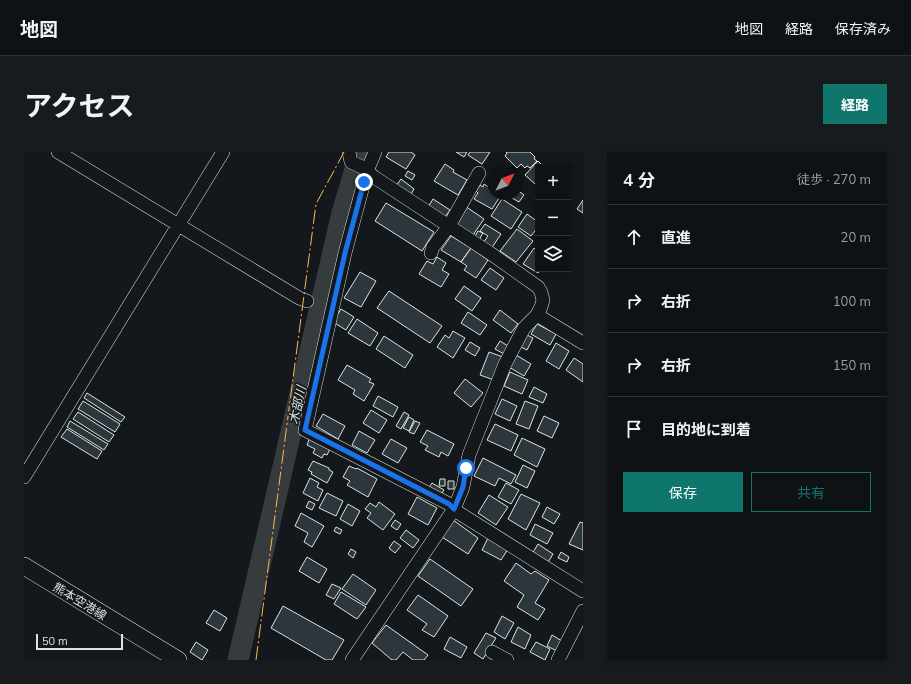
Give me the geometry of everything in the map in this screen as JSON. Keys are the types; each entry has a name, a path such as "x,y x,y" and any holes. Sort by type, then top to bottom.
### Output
{"main road":[{"name":"熊本空港線","path":"24,566 178,660"}],"street":[{"path":"58,152 299,298 307,301"},
{"path":"24,477 223,152"},
{"path":"375,152 358,163 345,253 305,430 449,504 459,513 583,591"},
{"path":"352,660 454,509 463,487 469,455 505,364 524,328 537,315 543,300 538,287 490,253 374,177 358,163"},
{"path":"432,253 433,246 449,226 479,173"},
{"path":"537,315 583,343"},
{"path":"558,660 583,611"},
{"path":"492,652 508,660"}],"building":[{"path":"389,152 411,152 415,155 406,169 386,157"},
{"path":"456,152 467,152 464,157"},
{"path":"470,152 490,152 482,164 468,155"},
{"path":"506,152 530,152 537,161 530,168 527,166 525,168 523,164 513,164 505,156 507,153"},
{"path":"445,164 454,170 453,172 467,180 458,195 434,181"},
{"path":"535,164 535,184 525,175"},
{"path":"408,171 415,175 412,180 405,176"},
{"path":"401,179 414,189 410,196 396,186"},
{"path":"484,184 487,186 487,200 498,200 492,209 474,199 478,193 476,191 480,185 483,187"},
{"path":"433,199 450,210 443,220 427,209"},
{"path":"501,200 522,212 511,229 491,216"},
{"path":"583,200 583,213 577,209"},
{"path":"386,203 434,232 422,251 375,221"},
{"path":"465,206 484,219 473,235 457,224"},
{"path":"527,214 535,220 535,231 531,236 518,227"},
{"path":"485,224 501,234 491,249 483,243 488,236 480,231"},
{"path":"517,229 533,241 516,262 500,251"},
{"path":"478,231 483,233 478,242 473,240"},
{"path":"451,236 471,248 461,262 441,250"},
{"path":"471,248 488,260 476,278 464,270 467,266 461,262"},
{"path":"534,248 535,271 523,264"},
{"path":"437,257 446,263 442,270 449,274 441,287 419,274 427,261 433,264"},
{"path":"490,268 504,278 496,290 481,280"},
{"path":"360,272 376,281 361,307 344,298"},
{"path":"464,286 481,298 472,311 455,299"},
{"path":"389,291 442,326 430,343 377,308"},
{"path":"341,309 354,317 346,330 333,322"},
{"path":"500,310 518,324 511,333 493,320"},
{"path":"468,312 487,325 480,335 461,323"},
{"path":"357,319 378,333 370,346 348,333"},
{"path":"537,324 556,334 550,345 531,334"},
{"path":"453,331 465,338 453,358 437,347 445,335 449,338"},
{"path":"525,334 533,338 527,350 519,346"},
{"path":"384,336 413,355 405,368 376,349"},
{"path":"500,341 508,346 504,354 495,349"},
{"path":"470,342 480,348 475,356 465,350"},
{"path":"556,343 569,351 559,369 546,361"},
{"path":"489,352 503,357 494,380 480,375"},
{"path":"516,355 531,364 524,376 509,367"},
{"path":"574,358 583,364 583,382 566,370"},
{"path":"347,365 371,379 369,382 374,384 364,401 353,394 355,390 338,380"},
{"path":"510,372 528,380 522,394 504,386"},
{"path":"465,379 483,393 471,407 454,393"},
{"path":"534,387 547,394 543,403 529,397"},
{"path":"87,393 125,417 121,422 84,398"},
{"path":"378,396 398,407 393,417 373,406"},
{"path":"502,399 517,406 510,421 495,414"},
{"path":"83,401 120,424 115,432 78,409"},
{"path":"525,401 538,406 529,429 516,424"},
{"path":"371,410 387,420 379,433 363,423"},
{"path":"78,412 114,435 109,442 73,419"},
{"path":"404,412 409,415 401,429 396,426"},
{"path":"323,414 345,426 338,439 316,426"},
{"path":"544,416 559,423 552,438 537,431"},
{"path":"409,417 414,420 409,431 403,428"},
{"path":"70,421 108,444 104,450 67,427"},
{"path":"415,421 420,423 414,434 409,432"},
{"path":"495,424 518,435 511,451 487,440"},
{"path":"67,429 102,451 97,459 61,437"},
{"path":"427,430 454,444 448,456 441,452 439,457 425,450 428,446 420,442"},
{"path":"359,431 375,440 367,453 352,445"},
{"path":"310,437 331,447 327,455 324,454 322,458 313,453 315,449 307,445"},
{"path":"522,438 545,449 537,467 514,455"},
{"path":"391,439 407,448 398,463 382,454"},
{"path":"483,458 516,475 511,484 499,478 495,486 474,476"},
{"path":"313,461 329,468 329,470 333,472 327,483 311,474 312,472 308,470"},
{"path":"523,465 535,471 527,488 515,482"},
{"path":"349,466 356,469 357,468 377,479 368,497 347,485 350,481 343,477"},
{"path":"310,478 319,483 317,487 323,490 318,501 303,493"},
{"path":"440,479 445,479 445,486 439,486"},
{"path":"448,481 454,481 454,489 448,489"},
{"path":"432,483 444,490 440,496 428,489"},
{"path":"506,483 519,490 511,504 498,497"},
{"path":"327,493 343,501 336,516 319,508"},
{"path":"521,494 540,503 526,530 508,519"},
{"path":"489,495 508,507 496,525 478,513"},
{"path":"417,497 437,508 428,525 408,514"},
{"path":"309,501 315,504 312,510 306,507"},
{"path":"379,502 395,514 383,530 367,518 371,513 365,509 370,503 376,507"},
{"path":"348,504 360,511 352,526 340,519"},
{"path":"547,507 560,514 554,524 542,517"},
{"path":"301,513 324,526 312,547 304,542 308,533 295,526"},
{"path":"395,520 401,524 397,530 391,526"},
{"path":"453,520 478,538 468,554 442,537"},
{"path":"580,522 583,523 583,550 569,544"},
{"path":"535,524 553,533 547,544 530,535"},
{"path":"336,527 342,530 340,534 334,531"},
{"path":"406,530 419,540 413,548 400,538"},
{"path":"488,538 508,549 501,560 482,550"},
{"path":"394,541 401,546 395,553 389,548"},
{"path":"538,544 553,554 547,564 532,554"},
{"path":"351,549 356,552 353,558 348,554"},
{"path":"561,552 569,557 567,562 558,558"},
{"path":"307,557 327,569 319,583 299,571"},
{"path":"430,559 473,589 461,606 418,576"},
{"path":"516,563 531,574 535,571 549,580 535,603 545,609 538,620 517,607 524,595 504,581"},
{"path":"353,574 376,590 366,605 342,589"},
{"path":"332,584 341,588 334,599 326,595"},
{"path":"341,592 366,607 357,619 334,604"},
{"path":"418,595 448,616 434,637 422,630 427,624 407,610"},
{"path":"283,606 344,640 332,660 326,660 271,628"},
{"path":"214,610 227,618 220,631 206,623"},
{"path":"502,616 514,623 505,639 494,632"},
{"path":"386,625 428,655 424,660 413,660 403,652 396,660 392,660 372,643"},
{"path":"518,627 531,635 525,649 511,642"},
{"path":"486,633 496,638 483,659 474,653"},
{"path":"552,635 562,641 557,651 547,646"},
{"path":"450,637 467,647 461,658 444,649"},
{"path":"196,642 208,650 202,660 190,652"},
{"path":"536,642 550,649 545,660 530,652"}],"waterway":[{"name":"木部川","path":"238,660 342,213 360,152"}],"power":[{"path":"256,660 316,204 344,152"}],"route":[{"path":"364,182 345,253 305,430 449,504 454,509 463,487 466,468"}]}
